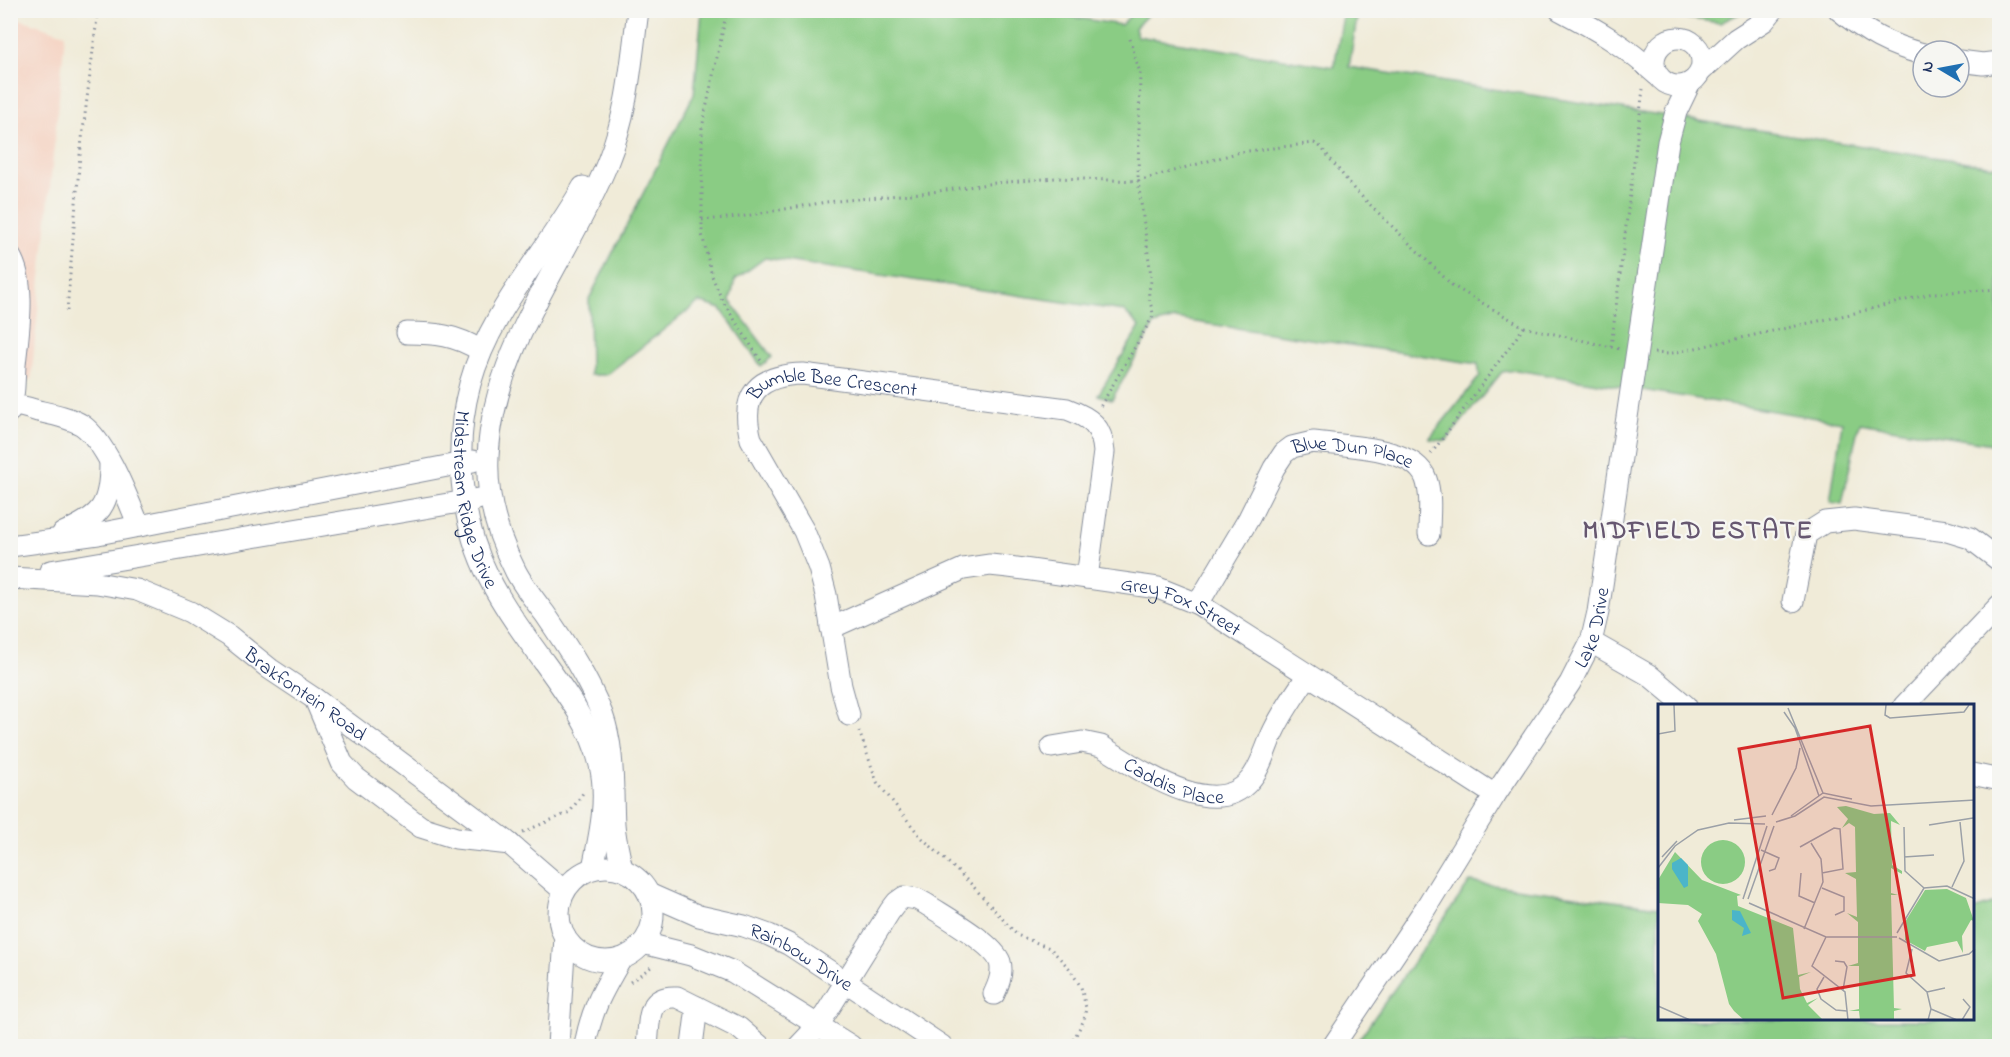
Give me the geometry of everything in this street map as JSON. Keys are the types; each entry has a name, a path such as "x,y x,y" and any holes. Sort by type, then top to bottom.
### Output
{"street":[{"name":"Midstream Ridge Drive","path":"622,869 614,824 611,749 603,717 580,667 517,574 496,522 488,459 493,416 513,347 591,200 618,134 626,106 638,10"},
{"path":"1560,10 1598,29 1628,49 1655,74 1676,87 1695,77 1736,39"},
{"path":"1655,74 1654,55 1668,40 1681,38 1695,45 1710,45 1736,39 1752,31 1773,10"},
{"path":"1839,10 1863,31 1882,41 1911,50"},
{"path":"1598,29 1624,38 1662,44"},
{"path":"1695,45 1701,57 1695,77"},
{"path":"1971,62 2000,62"},
{"name":"Lake Drive","path":"1655,74 1668,142"},
{"name":"Lake Drive","path":"1333,1047 1425,909 1495,795 1570,682 1591,642 1598,612 1668,142 1676,112 1695,77"},
{"name":"Midstream Ridge Drive","path":"593,868 604,797 600,765 594,746 571,701 509,614 489,578 477,549 466,502 461,463 464,415 470,384 481,351 501,314 574,203 626,106"},
{"path":"12,262 19,287 19,317 11,407 72,420 83,426 94,437 110,462 129,528 127,540 196,546"},
{"path":"406,333 448,336 466,342 481,351"},
{"name":"Bumble Bee Crescent","path":"849,715 841,686 823,580 804,531 751,439 747,426 749,403 756,389 772,378 802,374 1073,411 1091,421"},
{"path":"1087,578 1104,452 1103,439 1091,421"},
{"name":"Blue Dun Place","path":"1197,604 1249,518 1274,468 1284,453 1292,447 1313,441 1388,452 1410,459 1426,477 1429,491 1429,534"},
{"path":"10,546 129,528 488,459"},
{"path":"43,542 90,519 100,508 110,488 110,462"},
{"name":"Brakfontein Road","path":"10,577 491,496"},
{"path":"1792,601 1806,534 1825,522 1854,519 1947,531 1970,538 2000,561"},
{"path":"59,569 94,551 129,528"},
{"name":"Grey Fox Street","path":"831,628 963,569 990,565 1158,588 1197,604 1495,795"},
{"name":"Brakfontein Road","path":"10,577 97,583 137,590 190,612 229,636 270,669 315,699 505,840 564,891"},
{"path":"1906,704 2000,605"},
{"path":"1591,642 1649,675 1684,704"},
{"name":"Caddis Place","path":"1052,747 1090,743 1101,746 1178,790 1209,795 1234,792 1251,779 1275,727 1308,675"},
{"path":"315,699 342,763 356,778 421,827 456,838 505,840"},
{"path":"1974,774 2000,780"},
{"path":"609,866 622,869 641,882 649,894 653,911 651,928 643,943 621,959 605,961 589,958 575,950 560,926 559,914 564,891 574,879 593,868 609,866"},
{"name":"Rainbow Drive","path":"649,894 699,916 744,926 788,944 942,1047"},
{"path":"799,1047 818,1026 897,902 904,897 910,897 926,904 989,946 1000,962 999,984 994,994"},
{"path":"558,1047 565,937"},
{"path":"643,943 706,960 733,972 851,1047"},
{"path":"585,1047 588,1026 599,996 621,959"},
{"path":"647,1047 652,1009 657,1000 666,996 677,997 697,1007 738,1037 760,1047"},
{"path":"692,1047 697,1007"}],"path":[{"path":"67,311 80,155 98,10"},
{"path":"727,10 702,128 702,220 705,255 722,300 772,378"},
{"path":"1091,421 1153,316 1154,308 1149,296 1151,275 1138,181 1140,73 1130,39"},
{"path":"1611,347 1655,74"},
{"path":"702,220 739,217 826,202 995,183 1056,178 1138,181 1240,152 1314,143 1321,147 1353,188 1453,286 1524,327 1611,347 1636,352 1668,354 1855,313 1933,293 2000,289"},
{"path":"1420,468 1524,327"},
{"path":"849,715 860,733 877,782 920,836 971,884 1017,935 1056,951 1069,968 1081,987 1086,1008 1070,1047"},
{"path":"505,840 570,812 580,800 600,765"},
{"path":"624,987 651,968 670,949"}],"shaded area":[{"path":"11,16 65,34 31,380 11,377"}],"green space":[{"path":"1029,10 1121,25 1135,11 1151,11 1135,28 1137,36 1334,67 1343,16 1357,18 1349,67 1999,167 1999,445 1859,423 1842,504 1830,502 1842,422 1516,370 1502,372 1446,441 1429,439 1480,376 1478,364 1175,319 1154,325 1112,399 1098,395 1140,327 1124,311 765,258 735,280 730,301 772,357 761,366 721,309 699,302 606,375 590,375 589,299 694,94 702,11"},
{"path":"1637,11 1745,11 1720,23"},
{"path":"1470,882 1658,907 1658,1021 1974,1021 1974,910 1999,902 1999,1046 1354,1046"}],"district":[{"name":"MIDFIELD ESTATE","path":"1698,529"}]}
